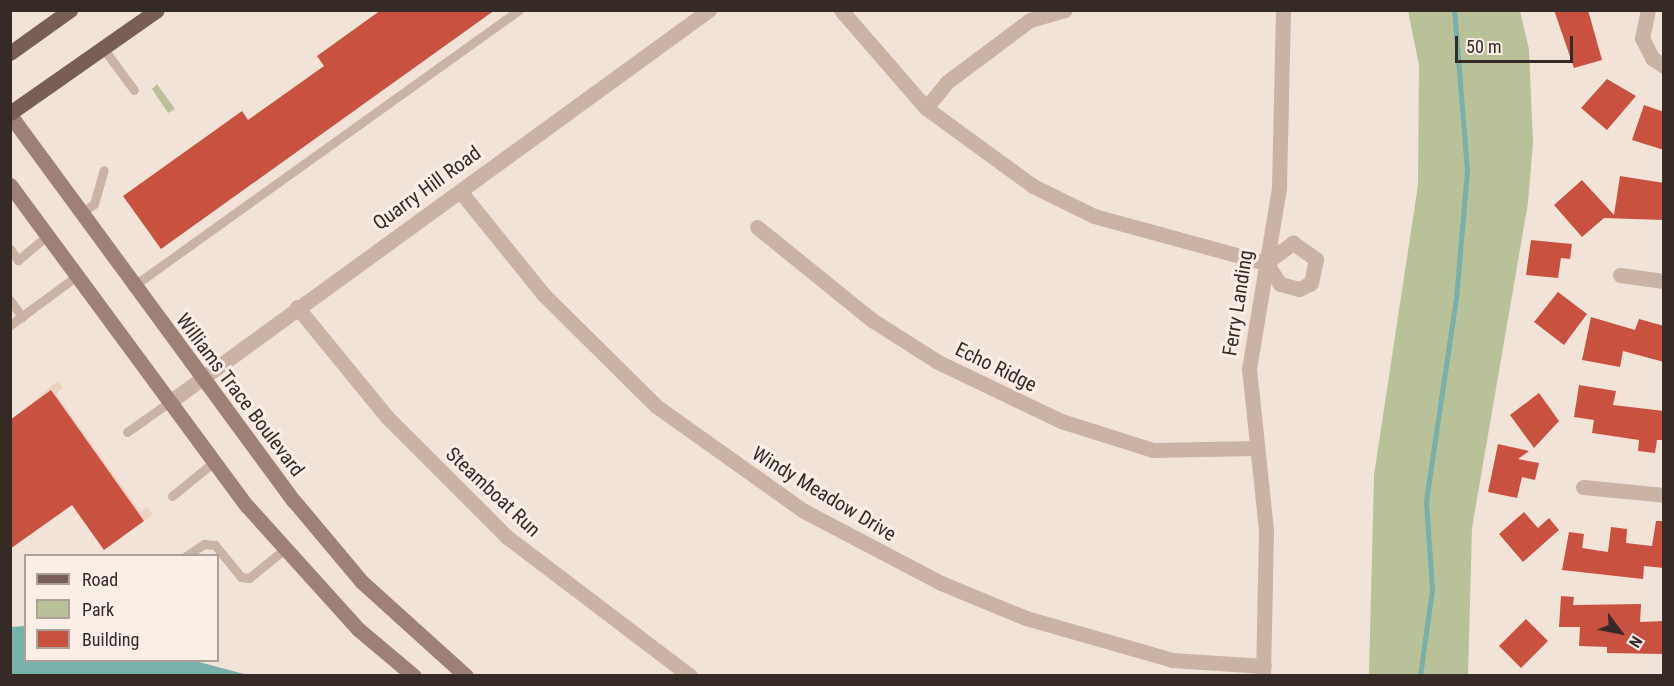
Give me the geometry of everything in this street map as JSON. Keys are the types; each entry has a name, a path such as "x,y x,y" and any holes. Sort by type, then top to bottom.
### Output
{"main road":[{"path":"10,53 70,10"},
{"path":"10,114 157,10"},
{"name":"Williams Trace Boulevard","path":"10,114 199,378 362,582 466,675"},
{"path":"10,185 215,461 286,548 358,629 414,675"}],"street":[{"name":"Quarry Hill Road","path":"171,401 199,378 709,10"},
{"path":"841,10 926,108 1033,186 1094,216 1266,263"},
{"path":"926,108 946,82 1030,20 1065,10"},
{"name":"Ferry Landing","path":"1264,671 1266,530 1249,369 1279,187 1283,10"},
{"path":"1648,10 1642,38 1652,58 1664,66"},
{"name":"Windy Meadow Drive","path":"460,191 543,294 657,406 804,511 941,583 1026,618 1172,660 1264,671"},
{"name":"Echo Ridge","path":"757,227 900,338 1061,421 1154,450 1256,448"},
{"path":"1620,275 1664,280"},
{"name":"Steamboat Run","path":"297,307 387,417 507,537 690,675"},
{"path":"1584,487 1664,495"}],"lane":[{"path":"132,287 519,10"},
{"path":"104,48 134,90"},
{"path":"80,214 94,204 104,171"},
{"path":"10,249 14,263 48,235"},
{"path":"10,325 77,276"},
{"path":"10,300 22,317"},
{"path":"127,432 171,401"},
{"path":"172,496 215,461"},
{"path":"188,554 204,544 215,545 241,577 249,578 286,548"}],"green space":[{"path":"1408,11 1520,11 1529,49 1533,142 1528,203 1472,528 1468,675 1369,675 1374,475 1418,185 1419,65"},
{"path":"157,84 175,109 168,113 152,89"}],"shaded area":[{"path":"58,381 63,388 56,394 140,512 147,507 153,514 144,521 51,391 11,420"}],"water":[{"path":"24,626 24,662 199,662 248,675 11,675 11,627"}],"building":[{"path":"381,10 495,10 161,249 123,196 242,111 248,120 324,66 317,56"},
{"path":"1554,10 1588,10 1602,60 1574,68"},
{"path":"1607,79 1636,96 1607,130 1581,108"},
{"path":"1644,105 1664,112 1664,150 1632,140"},
{"path":"1620,176 1664,183 1664,220 1604,218 1582,237 1554,205 1582,180 1614,215"},
{"path":"1531,240 1572,244 1570,259 1561,258 1558,278 1526,275"},
{"path":"1558,292 1587,314 1564,345 1534,322"},
{"path":"1591,317 1635,330 1639,319 1664,326 1664,362 1623,351 1620,367 1582,360"},
{"path":"1579,385 1616,391 1613,405 1664,411 1664,440 1657,440 1655,453 1638,451 1639,440 1592,433 1594,420 1574,417"},
{"path":"51,390 144,521 104,550 72,505 10,549 10,420"},
{"path":"1539,393 1559,421 1534,448 1510,415"},
{"path":"1498,444 1529,451 1518,459 1539,463 1535,480 1522,477 1517,498 1488,492"},
{"path":"1524,512 1538,528 1549,518 1559,530 1523,562 1499,534"},
{"path":"1656,521 1664,521 1664,568 1644,566 1643,579 1562,570 1569,532 1584,534 1582,548 1608,552 1611,527 1627,529 1626,543 1652,546"},
{"path":"1561,596 1574,597 1573,605 1641,604 1640,622 1664,621 1664,654 1607,653 1607,647 1579,646 1580,627 1559,627"},
{"path":"1526,619 1548,641 1521,668 1499,646"}],"waterway":[{"path":"1420,676 1432,589 1426,501 1456,299 1467,170 1454,10"}]}
